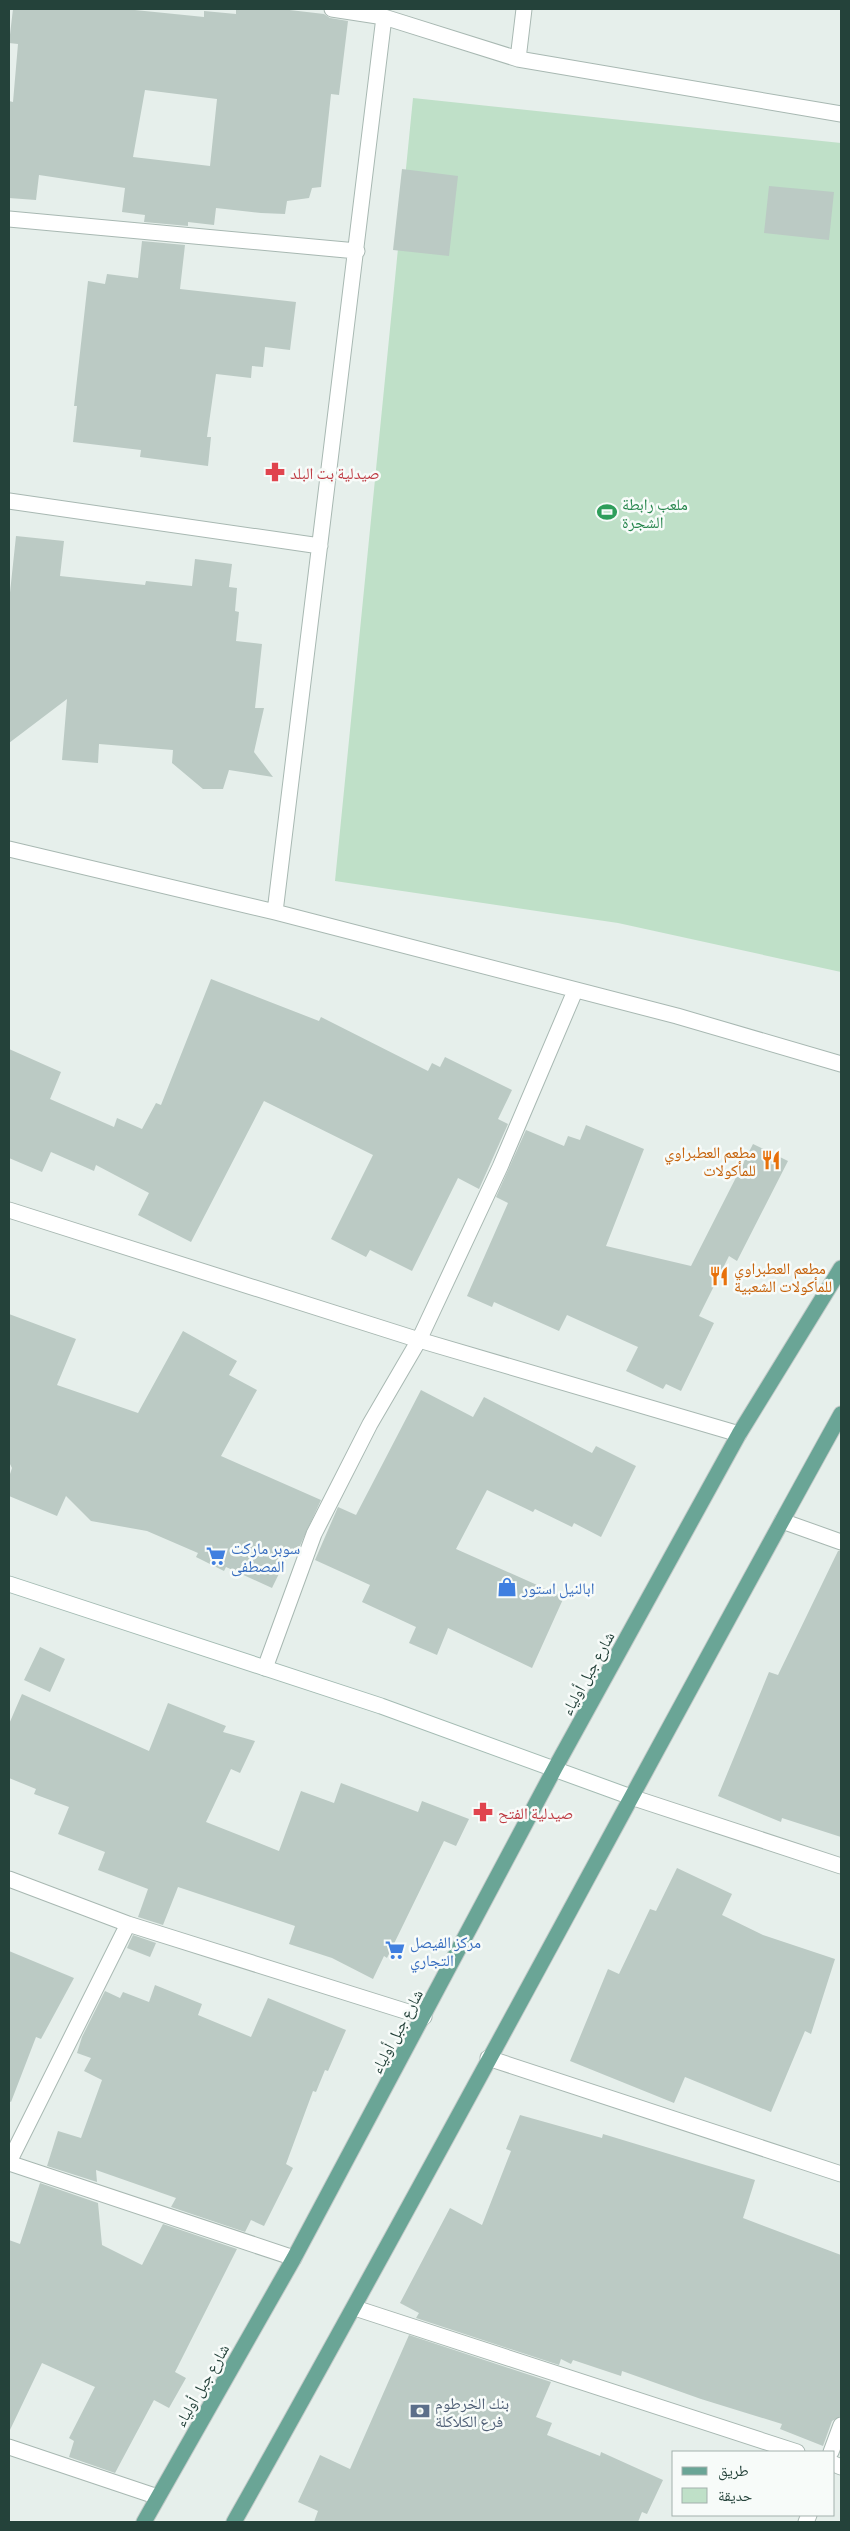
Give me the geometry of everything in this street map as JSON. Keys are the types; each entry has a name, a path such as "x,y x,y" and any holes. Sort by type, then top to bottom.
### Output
{"main road":[{"name":"شارع جبل أولياء","path":"144,2522 294,2258 555,1768 739,1434 841,1268"},
{"path":"234,2522 355,2308 488,2058 841,1414"}],"street":[{"path":"332,9 384,17 518,58 841,114"},
{"path":"518,58 524,9"},
{"path":"276,912 384,17"},
{"path":"9,219 357,251"},
{"path":"9,501 320,546"},
{"path":"10,851 276,912 677,1016 841,1064"},
{"path":"265,1668 314,1534 370,1424 419,1340 500,1167 575,991"},
{"path":"9,1210 419,1340 739,1434"},
{"path":"782,1521 841,1542"},
{"path":"9,1584 265,1668 555,1768 631,1797 841,1866"},
{"path":"9,1879 128,1924 424,2017"},
{"path":"128,1924 9,2162 294,2258"},
{"path":"488,2058 841,2174"},
{"path":"355,2308 794,2451"},
{"path":"830,2451 841,2425"},
{"path":"9,2447 158,2497"}],"green space":[{"name":"ملعب رابطة الشجرة","path":"413,98 841,143 841,972 618,923 335,881"}],"building":[{"path":"13,9 125,9 204,17 204,11 236,14 236,9 281,9 324,14 330,18 348,21 339,95 331,94 321,187 312,188 309,198 287,201 285,214 216,208 214,225 188,222 188,226 144,222 145,215 122,212 125,188 39,175 36,200 9,198 9,101 13,102 18,44 9,43","holes":["145,90 217,99 210,166 133,157"]},
{"path":"402,169 458,176 449,256 393,250"},
{"path":"769,186 834,192 829,240 764,233"},
{"path":"142,241 185,245 180,289 296,302 290,350 265,347 263,367 252,366 251,378 216,374 207,437 211,437 208,466 140,457 141,450 73,442 77,406 74,406 88,281 105,284 107,274 138,278"},
{"path":"16,536 64,541 60,576 145,585 146,581 192,586 195,559 232,564 229,587 237,588 235,611 239,612 236,641 262,644 255,708 264,708 254,752 273,777 229,770 223,789 203,789 172,763 173,750 99,744 98,763 62,760 67,699 9,743 9,602"},
{"path":"211,979 319,1021 321,1017 428,1071 432,1063 440,1067 445,1057 512,1090 498,1119 508,1124 479,1189 458,1178 412,1271 370,1250 366,1257 331,1239 373,1155 264,1101 191,1242 138,1215 149,1193 96,1165 94,1171 51,1152 42,1172 9,1158 9,1049 61,1072 50,1099 114,1127 117,1118 142,1129 156,1103 161,1105"},
{"path":"586,1125 644,1149 606,1246 691,1266 753,1144 788,1161 737,1261 729,1256 699,1316 714,1323 681,1391 666,1384 663,1389 626,1371 638,1347 567,1315 559,1331 494,1302 492,1307 467,1296 508,1203 496,1197 526,1130 564,1146 568,1136 580,1140"},
{"path":"9,1314 76,1339 57,1385 138,1413 183,1331 237,1361 229,1375 257,1390 221,1456 321,1500 297,1552 291,1549 272,1588 226,1567 224,1571 196,1557 198,1553 147,1531 91,1521 66,1496 57,1516 9,1496 9,1477 12,1468 9,1462"},
{"path":"421,1390 473,1417 484,1397 592,1453 596,1446 636,1466 601,1537 574,1523 572,1527 535,1509 533,1512 487,1490 456,1549 564,1597 532,1668 448,1628 437,1655 409,1643 416,1627 362,1602 370,1585 315,1560 338,1507 356,1515"},
{"path":"838,1551 841,1551 841,1837 782,1818 781,1822 718,1796 769,1672 778,1675"},
{"path":"40,1647 65,1659 50,1692 24,1680"},
{"path":"22,1694 149,1751 168,1703 226,1726 223,1732 255,1741 240,1773 231,1769 206,1822 279,1851 301,1791 334,1803 341,1783 418,1812 422,1801 469,1819 456,1846 444,1841 387,1958 384,1956 373,1979 332,1958 289,1944 295,1926 178,1887 163,1925 138,1917 148,1889 98,1870 105,1852 58,1834 69,1807 34,1794 36,1789 9,1778 9,1724"},
{"path":"677,1868 732,1894 722,1915 763,1935 835,1959 811,2034 805,2031 771,2112 685,2077 674,2103 570,2061 608,1969 619,1974 650,1909 656,1911"},
{"path":"133,1935 156,1943 150,1957 127,1948"},
{"path":"9,1951 74,1978 41,2039 36,2037 11,2102 9,2101"},
{"path":"155,1985 202,2004 198,2015 251,2037 268,1998 346,2030 328,2071 325,2070 316,2092 313,2091 286,2164 293,2168 264,2226 251,2220 245,2232 171,2207 176,2198 96,2170 97,2182 47,2166 58,2131 81,2138 102,2080 84,2071 91,2058 77,2053 82,2037 105,1991 120,1998 123,1992 149,2002"},
{"path":"520,2115 602,2138 603,2134 755,2180 743,2218 841,2255 841,2416 832,2421 823,2446 780,2429 782,2424 701,2399 622,2371 621,2376 573,2360 571,2364 561,2359 559,2365 416,2318 419,2313 400,2303 450,2208 482,2225 511,2151 506,2149"},
{"path":"40,2183 98,2203 102,2245 142,2265 163,2224 237,2249 175,2372 186,2378 169,2408 154,2400 115,2473 69,2457 74,2441 69,2438 95,2387 42,2363 9,2432 9,2240 20,2244"},
{"path":"409,2335 551,2382 536,2417 552,2423 547,2435 600,2456 601,2452 663,2480 647,2514 642,2512 638,2522 314,2522 318,2511 298,2502 320,2455 350,2469"}],"place":[{"name":"صيدلية بت البلد","path":"275,472"},
{"name":"ملعب رابطة الشجرة","path":"607,512"},
{"name":"مطعم العطبراوي للمأكولات","path":"771,1160"},
{"name":"مطعم العطبراوي للمأكولات الشعبية","path":"719,1276"},
{"name":"سوبر ماركت المصطفى","path":"216,1556"},
{"name":"ابالنيل استور","path":"507,1587"},
{"name":"صيدلية الفتح","path":"483,1812"},
{"name":"مركز الفيصل التجاري","path":"395,1950"},
{"name":"بنك الخرطوم فرع الكلاكلة","path":"420,2411"}]}
